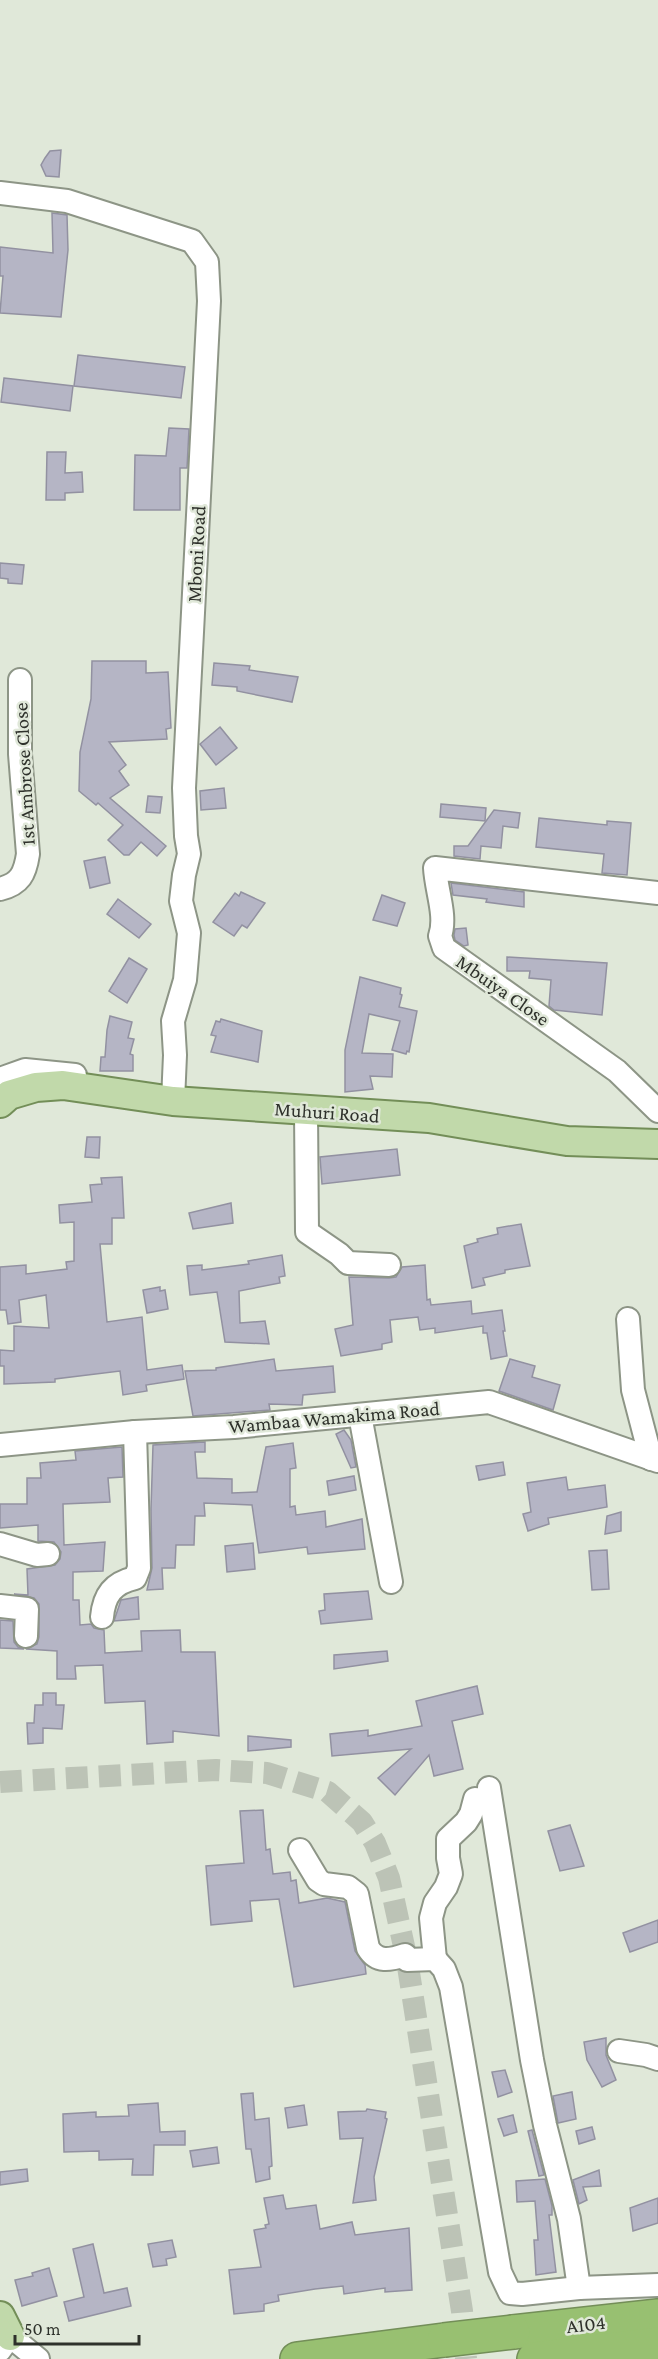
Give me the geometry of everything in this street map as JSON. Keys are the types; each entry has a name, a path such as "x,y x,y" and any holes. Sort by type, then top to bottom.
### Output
{"highway":[{"name":"A104","path":"524,2341 658,2316"},
{"path":"297,2359 444,2340 658,2344"}],"main road":[{"name":"Muhuri Road","path":"0,1103 9,1095 36,1087 173,1085 306,1111 429,1118 567,1141 658,1144"}],"street":[{"name":"Mboni Road","path":"0,193 67,201 192,241 207,262 208,313 184,788 189,854 184,874 182,901 189,933 185,980 173,1021 175,1055 173,1085"},
{"name":"1st Ambrose Close","path":"0,889 13,886 26,870 28,854 20,754 21,680"},
{"name":"Mbuiya Close","path":"658,893 435,868 444,926 440,936 444,948 616,1071 658,1111"},
{"path":"0,1079 26,1070 102,1077 125,1083 173,1085"},
{"path":"306,1111 307,1232 348,1263 389,1265"},
{"path":"628,1319 633,1390 655,1460"},
{"name":"Wambaa Wamakima Road","path":"0,1445 135,1432 234,1427 489,1402 655,1460"},
{"path":"360,1415 391,1582"},
{"path":"102,1617 106,1599 113,1589 120,1581 135,1578 139,1568 135,1432"},
{"path":"0,1544 37,1555 48,1554"},
{"path":"0,1606 27,1609 26,1636"},
{"path":"579,2288 569,2219 545,2125 482,1793 466,1822 448,1839 451,1874 446,1887 435,1903 431,1918 435,1959 444,1969 451,1987 500,2272 510,2293 522,2294 579,2288 658,2285"},
{"path":"300,1850 318,1880 324,1884 348,1887 357,1894 368,1948 372,1954 377,1958 435,1959"},
{"path":"620,2051 658,2059"},
{"path":"522,2294 524,2341"},
{"path":"2,2340 38,2359"}],"building":[{"path":"61,150 59,177 46,176 41,165 45,158 50,151"},
{"path":"52,213 67,215 68,250 61,317 0,313 3,276 0,276 0,247 53,253"},
{"path":"78,355 185,367 181,398 74,386"},
{"path":"4,378 73,386 70,411 1,402"},
{"path":"169,428 189,429 187,468 180,468 180,510 134,510 135,455 166,456"},
{"path":"47,452 66,452 65,473 82,472 83,492 65,493 65,500 46,500"},
{"path":"0,563 24,565 22,584 8,583 8,579 0,578"},
{"path":"92,661 146,661 146,673 168,672 171,728 166,729 167,739 109,742 126,765 119,771 129,785 110,798 166,846 157,856 141,842 129,855 124,855 108,840 123,825 98,803 96,805 79,791 80,752 91,699"},
{"path":"214,663 250,666 249,670 298,677 292,702 237,691 237,687 212,685"},
{"path":"220,727 237,748 216,765 200,744"},
{"path":"224,788 226,808 201,810 200,791"},
{"path":"148,796 162,797 160,813 146,812"},
{"path":"441,804 486,808 485,821 440,817"},
{"path":"494,810 520,813 518,828 503,826 501,848 481,846 480,859 454,856 454,846 468,846"},
{"path":"539,818 607,825 607,821 631,823 627,875 602,873 604,854 536,847"},
{"path":"105,857 110,883 90,888 84,861"},
{"path":"451,883 524,892 524,907 453,895"},
{"path":"241,892 265,903 247,928 242,925 234,936 213,922 235,893 239,896"},
{"path":"382,895 405,903 397,926 373,920"},
{"path":"118,899 151,924 139,938 107,914"},
{"path":"466,928 468,945 464,946 455,940 454,935 455,929"},
{"path":"507,957 607,963 602,1015 554,1010 549,1006 551,980 529,978 530,971 507,971"},
{"path":"129,958 147,969 127,1003 109,991"},
{"path":"360,977 401,988 399,1007 417,1011 409,1052 407,1051 406,1054 392,1050 400,1021 369,1014 362,1053 393,1054 392,1077 370,1076 373,1089 345,1092 345,1050"},
{"path":"110,1016 132,1022 128,1038 134,1039 130,1054 133,1055 133,1071 100,1071 101,1057 105,1057"},
{"path":"221,1019 262,1031 258,1062 211,1052 216,1036 211,1035 216,1021 220,1022"},
{"path":"87,1137 100,1137 99,1158 85,1157"},
{"path":"397,1149 400,1175 322,1184 320,1157"},
{"path":"122,1177 124,1218 112,1218 112,1244 100,1244 107,1322 142,1317 147,1370 182,1365 184,1379 146,1385 147,1391 123,1395 120,1371 55,1379 55,1382 4,1384 4,1366 0,1366 0,1350 14,1351 14,1326 49,1328 46,1295 19,1300 21,1322 8,1324 6,1310 0,1310 0,1267 26,1265 26,1274 67,1269 66,1262 74,1261 74,1222 60,1223 59,1205 92,1202 90,1185 102,1184 101,1178"},
{"path":"231,1203 233,1223 193,1229 189,1213"},
{"path":"521,1224 530,1266 505,1270 505,1273 483,1278 485,1285 472,1288 464,1246 478,1242 477,1239 498,1234 497,1228"},
{"path":"282,1255 285,1276 279,1277 280,1283 239,1291 240,1323 265,1321 269,1344 225,1342 217,1292 190,1295 187,1266 202,1265 202,1270 249,1264 248,1261"},
{"path":"425,1265 427,1300 430,1299 431,1305 471,1301 472,1314 502,1310 507,1356 491,1359 487,1333 483,1333 483,1326 435,1333 435,1328 420,1330 418,1317 390,1320 392,1342 382,1344 382,1349 341,1356 335,1329 353,1325 349,1277 396,1277 402,1267"},
{"path":"160,1287 160,1291 165,1290 168,1309 147,1313 143,1290"},
{"path":"274,1359 276,1371 333,1366 335,1392 303,1395 302,1405 269,1404 270,1410 193,1416 185,1371 216,1370 216,1368"},
{"path":"510,1359 535,1366 532,1377 560,1385 553,1410 499,1391"},
{"path":"344,1430 351,1440 356,1467 351,1468 336,1434"},
{"path":"205,1442 205,1452 195,1452 197,1478 232,1479 232,1493 257,1492 266,1447 293,1443 296,1468 290,1469 290,1507 295,1506 296,1515 325,1511 326,1527 362,1519 365,1549 308,1554 307,1547 259,1553 252,1505 204,1503 205,1516 195,1516 194,1545 176,1545 175,1568 162,1568 163,1589 147,1590 152,1568 153,1445"},
{"path":"122,1447 123,1477 108,1478 110,1502 63,1504 64,1545 105,1542 103,1571 73,1572 73,1600 79,1600 80,1625 91,1624 94,1628 104,1630 105,1653 142,1651 141,1631 180,1630 181,1652 215,1652 219,1736 173,1731 173,1742 147,1744 145,1701 105,1703 103,1665 75,1666 76,1679 57,1679 57,1651 26,1649 37,1644 39,1604 34,1598 14,1594 28,1595 27,1569 55,1565 60,1559 61,1552 54,1542 38,1541 38,1525 0,1528 0,1504 27,1504 27,1478 41,1478 40,1463 76,1460 75,1451"},
{"path":"503,1462 505,1475 479,1480 476,1466"},
{"path":"354,1476 356,1490 329,1495 327,1481"},
{"path":"566,1477 568,1490 605,1485 607,1507 548,1518 549,1524 528,1531 523,1514 531,1512 527,1483"},
{"path":"621,1512 621,1531 605,1534 607,1516"},
{"path":"253,1543 255,1569 227,1572 225,1546"},
{"path":"607,1550 609,1589 592,1590 589,1551"},
{"path":"368,1591 372,1619 321,1624 319,1611 325,1610 324,1594"},
{"path":"138,1597 139,1619 114,1621 121,1600"},
{"path":"0,1620 13,1621 14,1642 18,1647 24,1649 0,1648"},
{"path":"387,1651 388,1661 334,1669 334,1655"},
{"path":"477,1686 483,1714 452,1721 463,1769 434,1776 429,1755 395,1795 378,1778 411,1749 332,1756 330,1734 368,1730 368,1736 422,1726 416,1701"},
{"path":"43,1693 56,1693 56,1705 64,1705 62,1729 43,1728 43,1743 28,1744 27,1723 34,1723 35,1705 43,1705"},
{"path":"248,1736 291,1740 291,1747 248,1751"},
{"path":"263,1810 266,1850 270,1849 273,1874 290,1872 291,1881 296,1880 299,1903 327,1898 345,1902 355,1951 365,1965 366,1974 294,1987 279,1899 250,1901 252,1921 211,1925 206,1866 244,1863 240,1811"},
{"path":"570,1825 584,1866 560,1871 548,1831"},
{"path":"658,1920 658,1942 630,1952 623,1933"},
{"path":"606,2038 606,2055 616,2080 602,2087 587,2060 584,2042"},
{"path":"505,2070 512,2092 498,2097 492,2072"},
{"path":"572,2092 576,2119 558,2123 553,2096"},
{"path":"253,2093 255,2120 269,2118 272,2166 269,2167 270,2179 256,2182 251,2149 246,2149 241,2094"},
{"path":"158,2103 160,2132 185,2131 185,2145 154,2145 153,2175 132,2175 133,2159 99,2160 99,2151 64,2152 63,2114 96,2112 96,2117 129,2116 128,2105"},
{"path":"304,2105 307,2125 288,2128 285,2108"},
{"path":"367,2109 386,2112 385,2118 387,2119 374,2177 376,2200 353,2203 363,2138 340,2139 338,2112 366,2111"},
{"path":"513,2115 517,2132 504,2136 498,2119"},
{"path":"592,2127 595,2139 579,2144 576,2131"},
{"path":"532,2130 544,2175 539,2176 528,2131"},
{"path":"217,2147 219,2163 193,2167 190,2151"},
{"path":"27,2169 28,2181 0,2185 0,2172"},
{"path":"599,2170 601,2186 583,2187 587,2200 579,2204 573,2180"},
{"path":"545,2179 552,2206 552,2215 549,2215 556,2272 536,2275 534,2240 538,2240 535,2201 517,2202 516,2181"},
{"path":"283,2195 286,2209 316,2205 320,2229 352,2222 355,2235 409,2228 412,2290 385,2292 385,2288 344,2294 343,2286 315,2289 278,2295 279,2301 264,2304 264,2311 234,2314 229,2270 261,2267 254,2230 266,2228 265,2225 269,2224 264,2198"},
{"path":"658,2198 658,2223 633,2231 630,2208"},
{"path":"172,2240 176,2257 166,2259 167,2265 153,2267 148,2244"},
{"path":"93,2244 104,2293 127,2288 131,2306 69,2321 64,2302 84,2297 73,2249"},
{"path":"49,2268 57,2296 22,2306 15,2280 33,2276 32,2273"}],"tunnel":[{"path":"0,1782 216,1770 267,1773 328,1792 362,1822 375,1843 389,1878 407,1960 462,2311 466,2359"}]}
